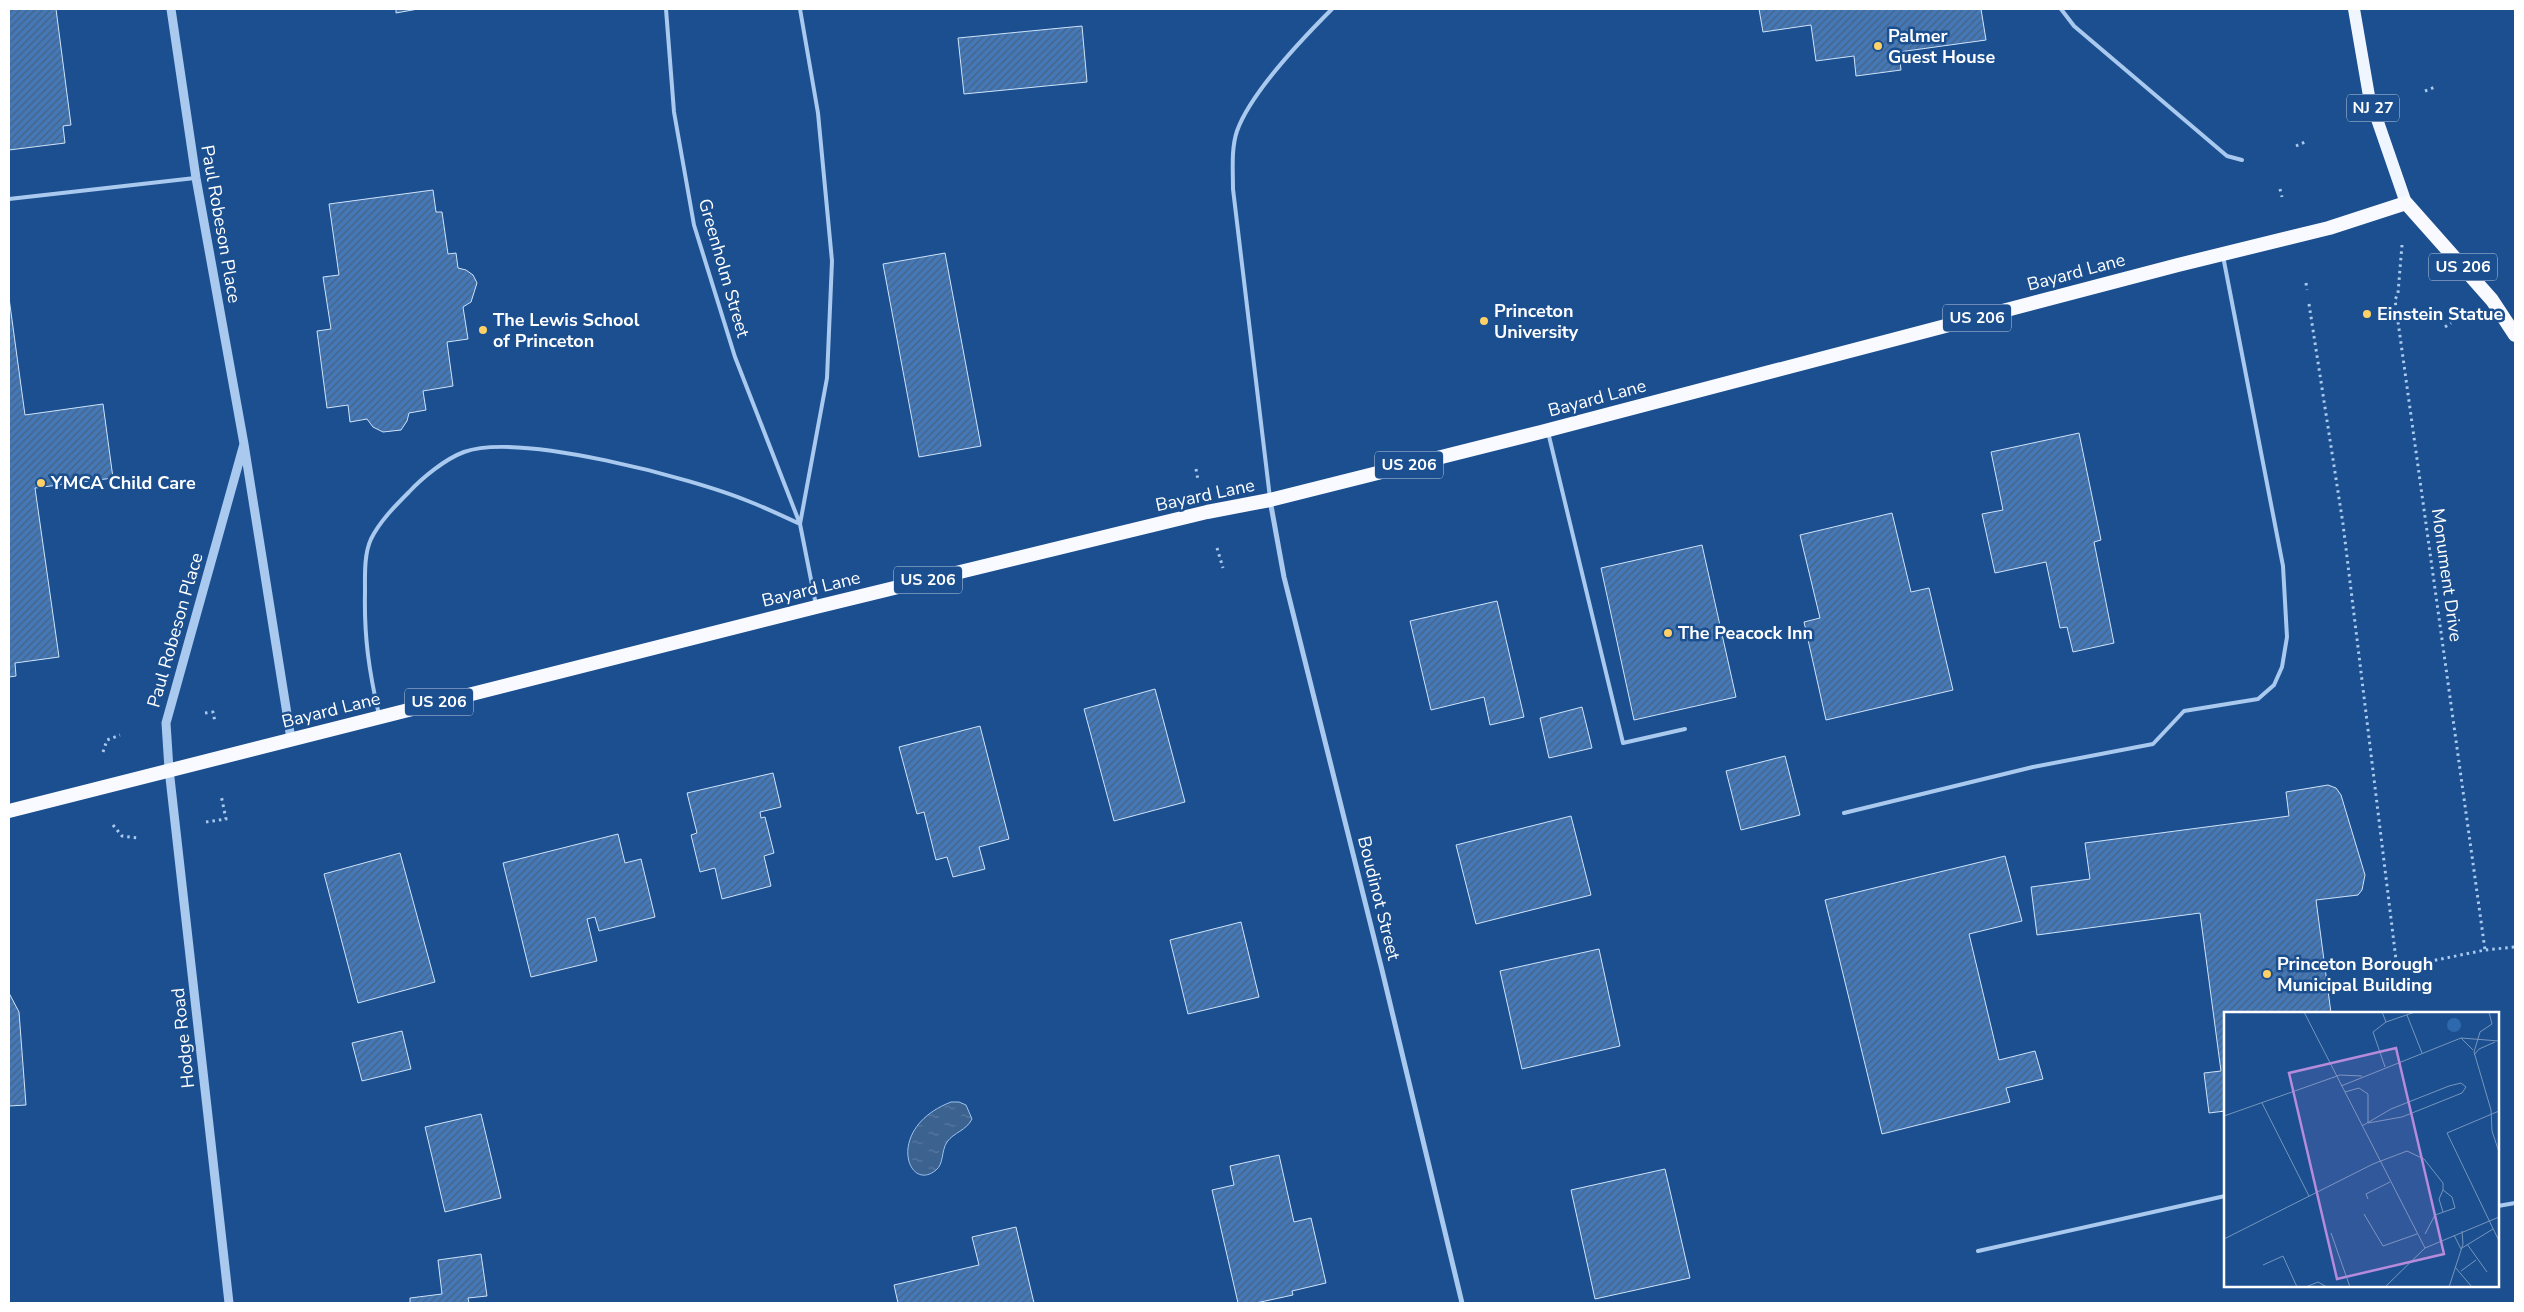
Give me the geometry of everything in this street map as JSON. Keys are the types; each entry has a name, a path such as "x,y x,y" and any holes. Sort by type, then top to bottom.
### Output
{"highway":[{"name":"Bayard Lane","path":"9,811 168,769 816,607 1207,512 1270,500 1547,430 2329,228 2406,203"},
{"name":"US 206","path":"2406,203 2492,300 2515,335"}],"main road":[{"name":"NJ 27","path":"2354,9 2369,96 2406,203"}],"street":[{"name":"Paul Robeson Place","path":"171,9 196,178 244,444 290,740"},
{"name":"Paul Robeson Place","path":"168,769 166,723 244,444"},
{"name":"Boudinot Street","path":"1270,500 1284,577 1382,970 1462,1303"},
{"name":"Hodge Road","path":"168,769 229,1303"}],"lane":[{"name":"Greenholm Street","path":"666,9 674,112 694,224 735,357 800,524 816,607"},
{"name":"Greenholm Street","path":"800,9 818,114 832,261 827,378 800,524"},
{"path":"1270,500 1233,189 1233,156 1237,131 1253,102 1295,47 1332,9"},
{"path":"2061,9 2074,26 2227,156 2242,160"},
{"path":"9,199 196,178"},
{"path":"1844,813 2033,766 2153,744 2184,711 2258,699 2274,685 2282,667 2287,637 2283,566 2223,255"},
{"path":"1547,430 1623,743 1684,730"},
{"path":"380,717 369,672 364,636 365,570 371,540 391,510 423,478 464,452 499,446 541,449 594,459 691,482 748,501 800,524"},
{"path":"1978,1251 2224,1196"},
{"path":"2499,1206 2515,1203"}],"path":[{"path":"2425,91 2435,87"},
{"path":"2296,146 2305,142"},
{"path":"2280,189 2282,197"},
{"name":"Monument Drive","path":"2406,203 2398,293 2395,300 2485,950"},
{"path":"2306,283 2307,290"},
{"path":"2309,304 2343,524 2398,968 2485,950 2515,947"},
{"path":"2445,327 2451,323"},
{"path":"1196,469 1198,480"},
{"path":"1217,548 1223,568"},
{"path":"205,713 213,712 214,722"},
{"path":"103,752 107,740 120,735"},
{"path":"206,822 226,819 221,796"},
{"path":"113,826 122,836 138,838"}],"water":[{"path":"951,1102 959,1102 966,1105 972,1119 967,1126 947,1142 939,1167 936,1170 926,1175 917,1173 911,1166 908,1155 909,1141 916,1127 930,1113"}],"building":[{"path":"9,9 56,9 71,125 63,126 65,143 9,150"},
{"path":"396,9 418,9 396,13"},
{"name":"Palmer Guest House","path":"1759,9 1981,9 1986,40 1899,52 1901,70 1856,76 1854,56 1816,61 1811,25 1763,32"},
{"path":"1082,26 1087,82 964,94 958,38"},
{"path":"433,190 436,212 442,212 448,254 456,253 458,268 466,270 473,275 477,283 471,302 463,307 468,339 447,342 453,386 423,391 426,410 409,413 407,421 401,430 383,432 373,427 367,419 350,422 348,405 327,408 317,331 331,329 323,277 339,275 329,204"},
{"path":"945,253 981,446 919,457 883,264"},
{"name":"YMCA Child Care","path":"9,298 25,415 103,404 113,478 35,488 59,657 15,663 16,676 9,677"},
{"path":"2079,433 2101,540 2094,542 2114,643 2073,652 2067,627 2060,628 2046,562 1995,573 1982,514 2003,510 1991,452"},
{"path":"1892,513 1911,592 1929,588 1953,690 1826,720 1804,622 1820,618 1800,535"},
{"name":"The Peacock Inn","path":"1702,545 1736,697 1634,720 1601,568"},
{"path":"1497,601 1524,717 1490,725 1484,697 1431,710 1410,621"},
{"path":"1155,689 1185,802 1114,821 1084,709"},
{"path":"1582,707 1592,748 1549,758 1540,718"},
{"path":"980,726 1009,839 979,847 985,869 953,877 947,857 936,860 924,812 917,814 899,747"},
{"path":"1785,756 1800,815 1741,830 1726,771"},
{"path":"773,773 781,807 760,812 761,818 765,817 774,853 764,856 771,886 722,899 715,868 700,872 691,835 697,833 687,793"},
{"name":"Princeton Borough Municipal Building","path":"2328,785 2336,788 2341,795 2365,875 2362,890 2358,895 2316,900 2331,1012 2224,1012 2224,1111 2209,1113 2204,1073 2221,1071 2200,913 2037,935 2031,887 2090,879 2085,843 2289,816 2286,792"},
{"path":"1571,816 1591,895 1476,924 1456,845"},
{"path":"618,834 625,863 641,859 655,917 599,931 595,917 587,919 597,961 531,977 503,863"},
{"path":"400,853 435,982 358,1003 324,874"},
{"path":"2005,856 2022,921 1969,934 1999,1060 2035,1051 2043,1079 2006,1088 2010,1102 1882,1134 1825,900"},
{"path":"1241,922 1259,997 1188,1014 1170,940"},
{"path":"1599,949 1620,1046 1522,1069 1500,971"},
{"path":"9,993 19,1012 26,1105 9,1106"},
{"path":"402,1031 411,1069 362,1081 352,1043"},
{"path":"481,1114 501,1198 445,1212 425,1127"},
{"path":"1279,1155 1294,1222 1311,1218 1326,1283 1292,1291 1293,1295 1256,1303 1238,1303 1212,1190 1234,1185 1230,1166"},
{"path":"1665,1169 1690,1278 1595,1299 1571,1190"},
{"path":"1016,1227 1034,1303 898,1303 894,1285 979,1265 972,1237"},
{"path":"481,1254 487,1296 468,1298 469,1303 410,1303 410,1298 442,1294 438,1260"}],"place":[{"name":"Palmer Guest House","path":"1878,46"},
{"name":"Einstein Statue","path":"2367,314"},
{"name":"Princeton University","path":"1484,321"},
{"name":"The Lewis School of Princeton","path":"483,330"},
{"name":"YMCA Child Care","path":"41,483"},
{"name":"The Peacock Inn","path":"1668,633"},
{"name":"Princeton Borough Municipal Building","path":"2267,974"}]}
